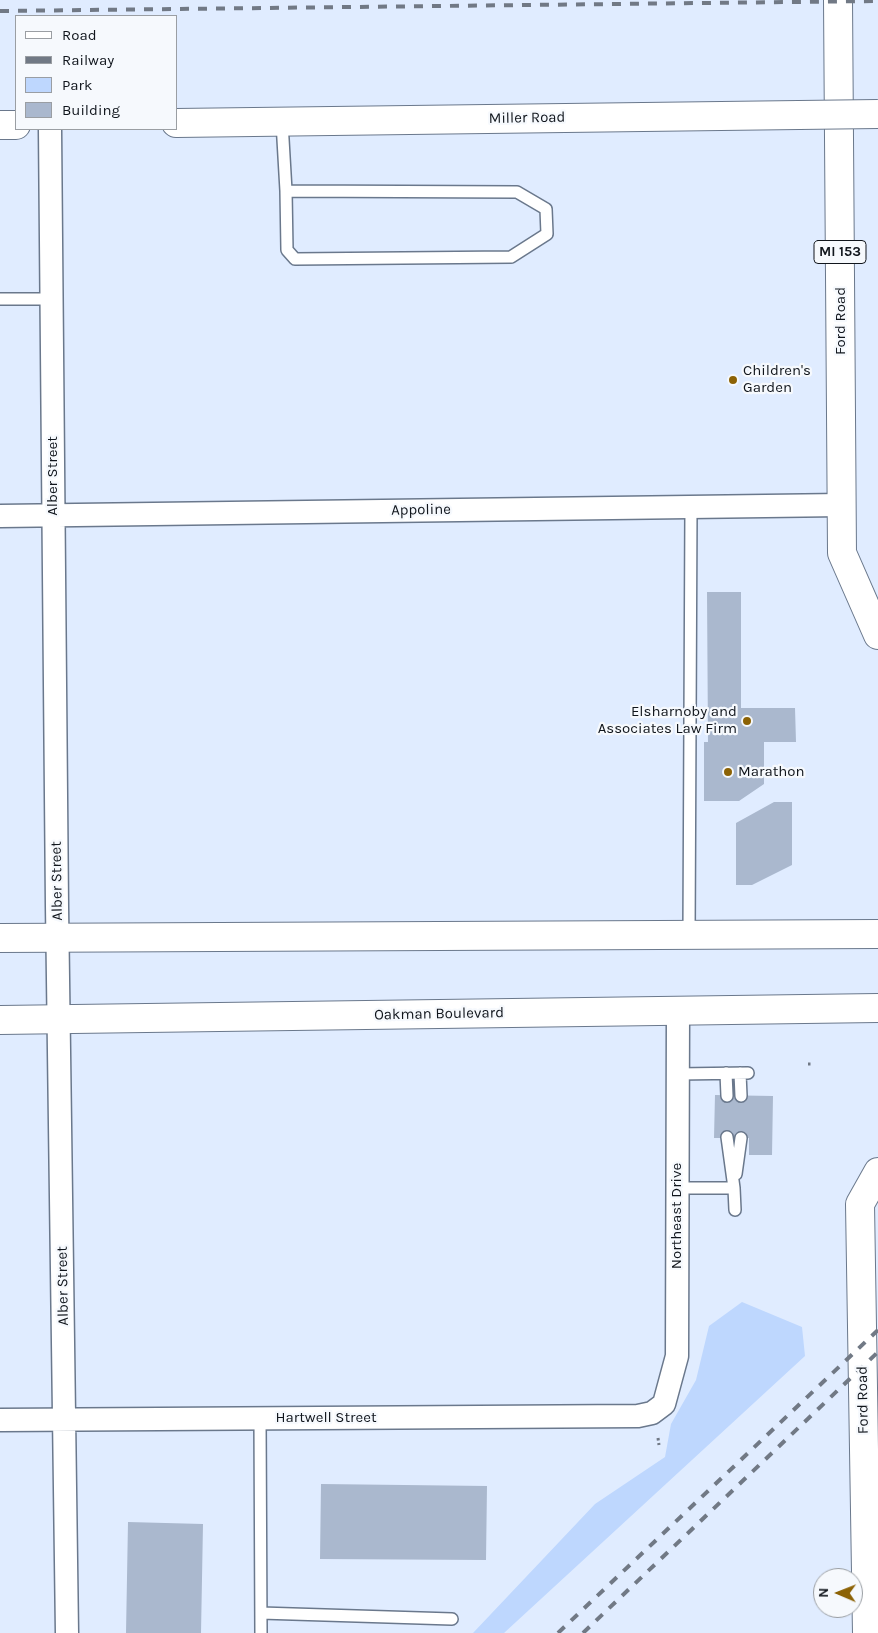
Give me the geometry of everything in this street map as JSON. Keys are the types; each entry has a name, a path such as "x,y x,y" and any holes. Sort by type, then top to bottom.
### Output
{"street":[{"name":"Ford Road","path":"838,0 842,553 878,635"},
{"name":"Miller Road","path":"178,123 878,114"},
{"path":"0,125 15,125"},
{"name":"Alber Street","path":"50,130 66,1633"},
{"name":"Appoline","path":"0,516 842,504"},
{"path":"0,938 878,934"},
{"name":"Oakman Boulevard","path":"0,1020 878,1008"},
{"name":"Northeast Drive","path":"652,1413 664,1404 677,1356 678,1011"},
{"name":"Ford Road","path":"867,1633 860,1204 878,1172"},
{"name":"Hartwell Street","path":"0,1420 638,1416 652,1413"}],"lane":[{"path":"282,122 287,250 295,259 511,257 546,234 546,208 517,192 286,191"},
{"path":"0,299 52,299"},
{"path":"689,935 691,507"},
{"path":"726,1073 727,1096"},
{"path":"678,1074 744,1073 741,1096"},
{"path":"727,1137 735,1210"},
{"path":"734,1188 741,1138"},
{"path":"678,1188 734,1188"},
{"path":"260,1418 261,1633"},
{"path":"261,1612 452,1618"}],"green space":[{"path":"742,1302 802,1327 805,1356 504,1633 473,1633 595,1504 665,1457 671,1424 696,1380 709,1326"}],"building":[{"path":"707,592 741,592 741,708 795,708 796,742 764,742 764,784 739,801 704,801 704,742 708,742"},
{"path":"774,802 792,802 792,865 752,885 736,885 736,823"},
{"path":"715,1095 773,1096 772,1155 749,1155 749,1138 714,1138"},
{"path":"321,1484 487,1486 486,1560 320,1559"},
{"path":"128,1522 203,1524 201,1633 126,1633"}],"railway":[{"path":"0,11 878,1"},
{"path":"558,1633 878,1330"},
{"path":"583,1633 878,1352"}],"place":[{"name":"Children's Garden","path":"733,380"},
{"name":"Elsharnoby and Associates Law Firm","path":"747,721"},
{"name":"Marathon","path":"728,772"}]}
